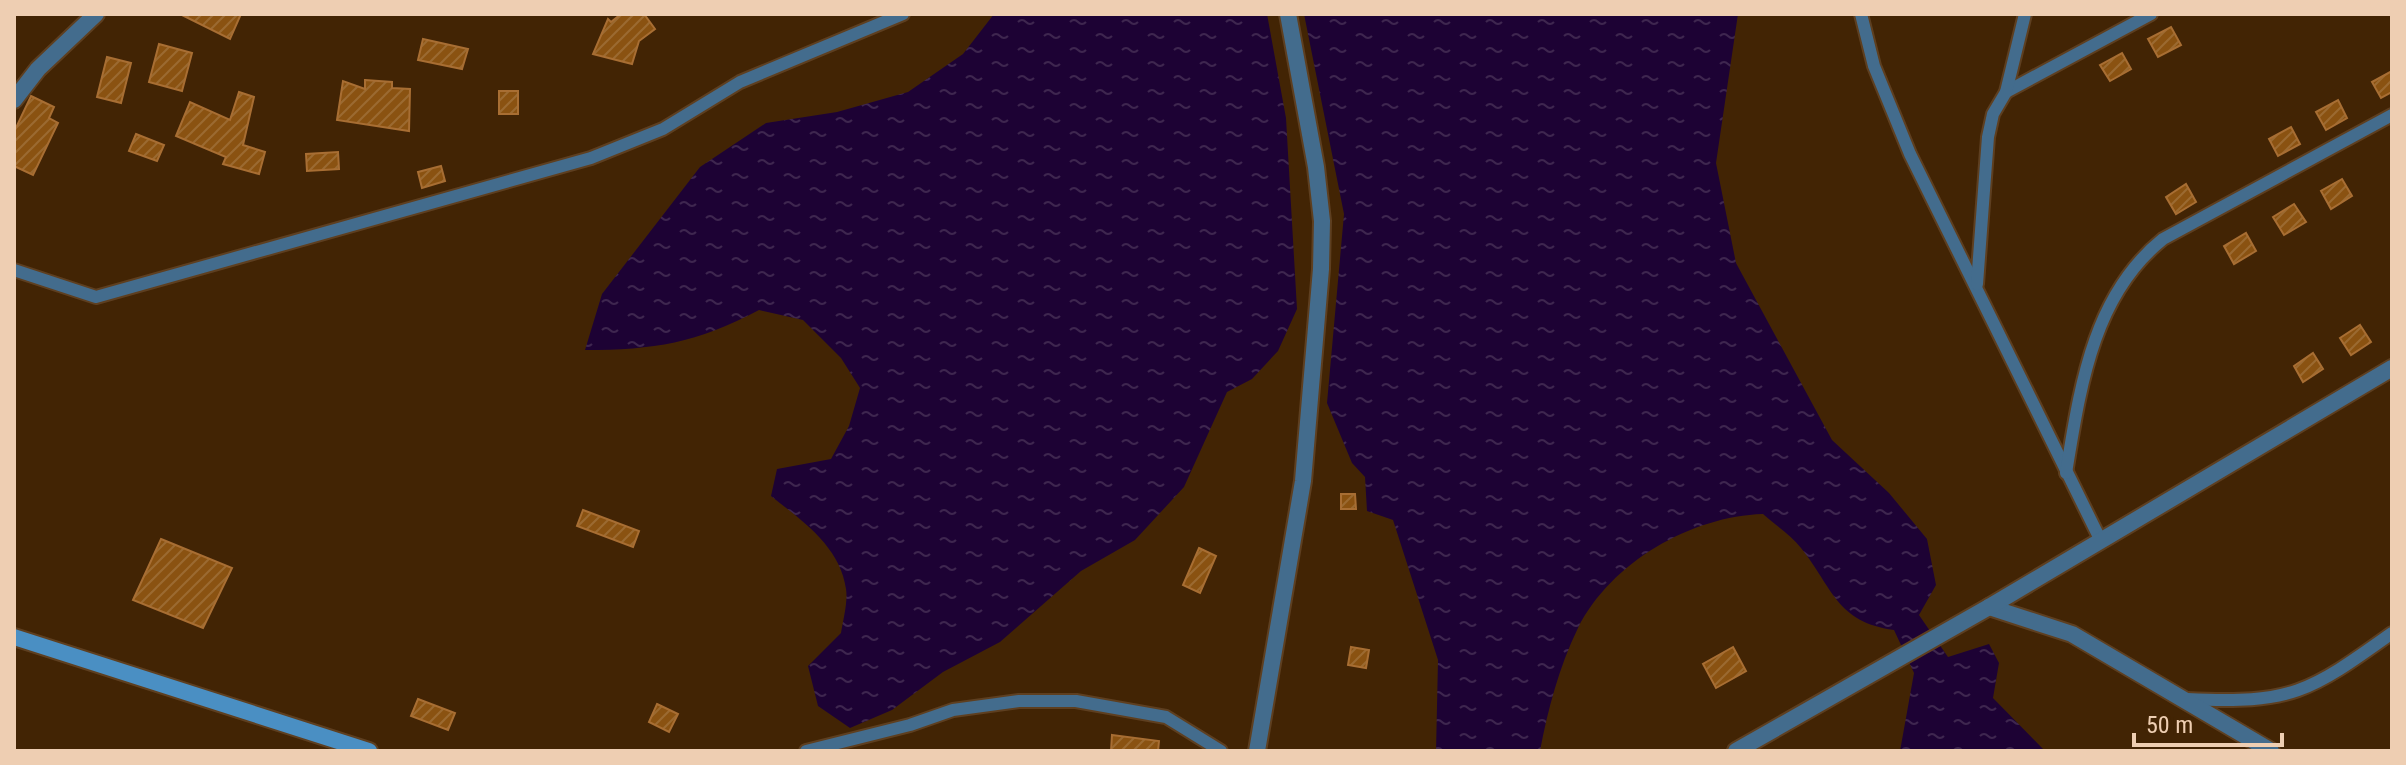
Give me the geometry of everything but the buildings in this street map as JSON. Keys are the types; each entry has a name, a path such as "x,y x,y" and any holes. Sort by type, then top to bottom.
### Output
{"main road":[{"path":"14,637 369,751"}],"street":[{"path":"14,100 38,69 96,14"},
{"path":"1257,751 1303,481 1321,269 1322,221 1316,167 1288,14"},
{"path":"1736,751 1989,607 2392,368"},
{"path":"1989,607 2072,634 2271,751"}],"lane":[{"path":"14,270 96,297 591,158 663,129 740,82 903,14"},
{"path":"1861,14 1874,66 1910,154 1977,286 2001,344 2101,541"},
{"path":"1977,286 1988,137 1993,114 2006,92 2025,14"},
{"path":"2006,92 2151,14"},
{"path":"2066,473 2081,380 2106,311 2139,259 2163,239 2392,115"},
{"path":"2184,699 2240,702 2297,693 2330,677 2392,633"},
{"path":"806,751 910,725 953,710 1019,701 1076,701 1166,717 1221,751"}],"water":[{"path":"994,14 1267,14 1286,118 1297,309 1278,351 1252,379 1227,392 1184,487 1135,540 1081,571 1000,642 943,672 892,710 850,728 818,706 808,666 841,633 846,600 842,574 818,535 771,496 777,469 831,459 849,426 860,388 841,358 803,320 759,310 715,330 675,342 585,350 602,294 700,167 766,123 837,112 908,92 963,54"},
{"path":"1304,14 1738,14 1716,163 1736,263 1832,440 1889,493 1927,539 1936,585 1919,615 1948,657 1989,644 1999,663 1993,698 2045,751 1900,751 1914,673 1894,630 1875,626 1848,611 1797,543 1763,514 1709,523 1682,534 1632,563 1611,583 1593,604 1571,643 1555,688 1540,751 1436,751 1438,660 1393,520 1367,511 1365,477 1352,463 1327,403 1344,214"}]}
